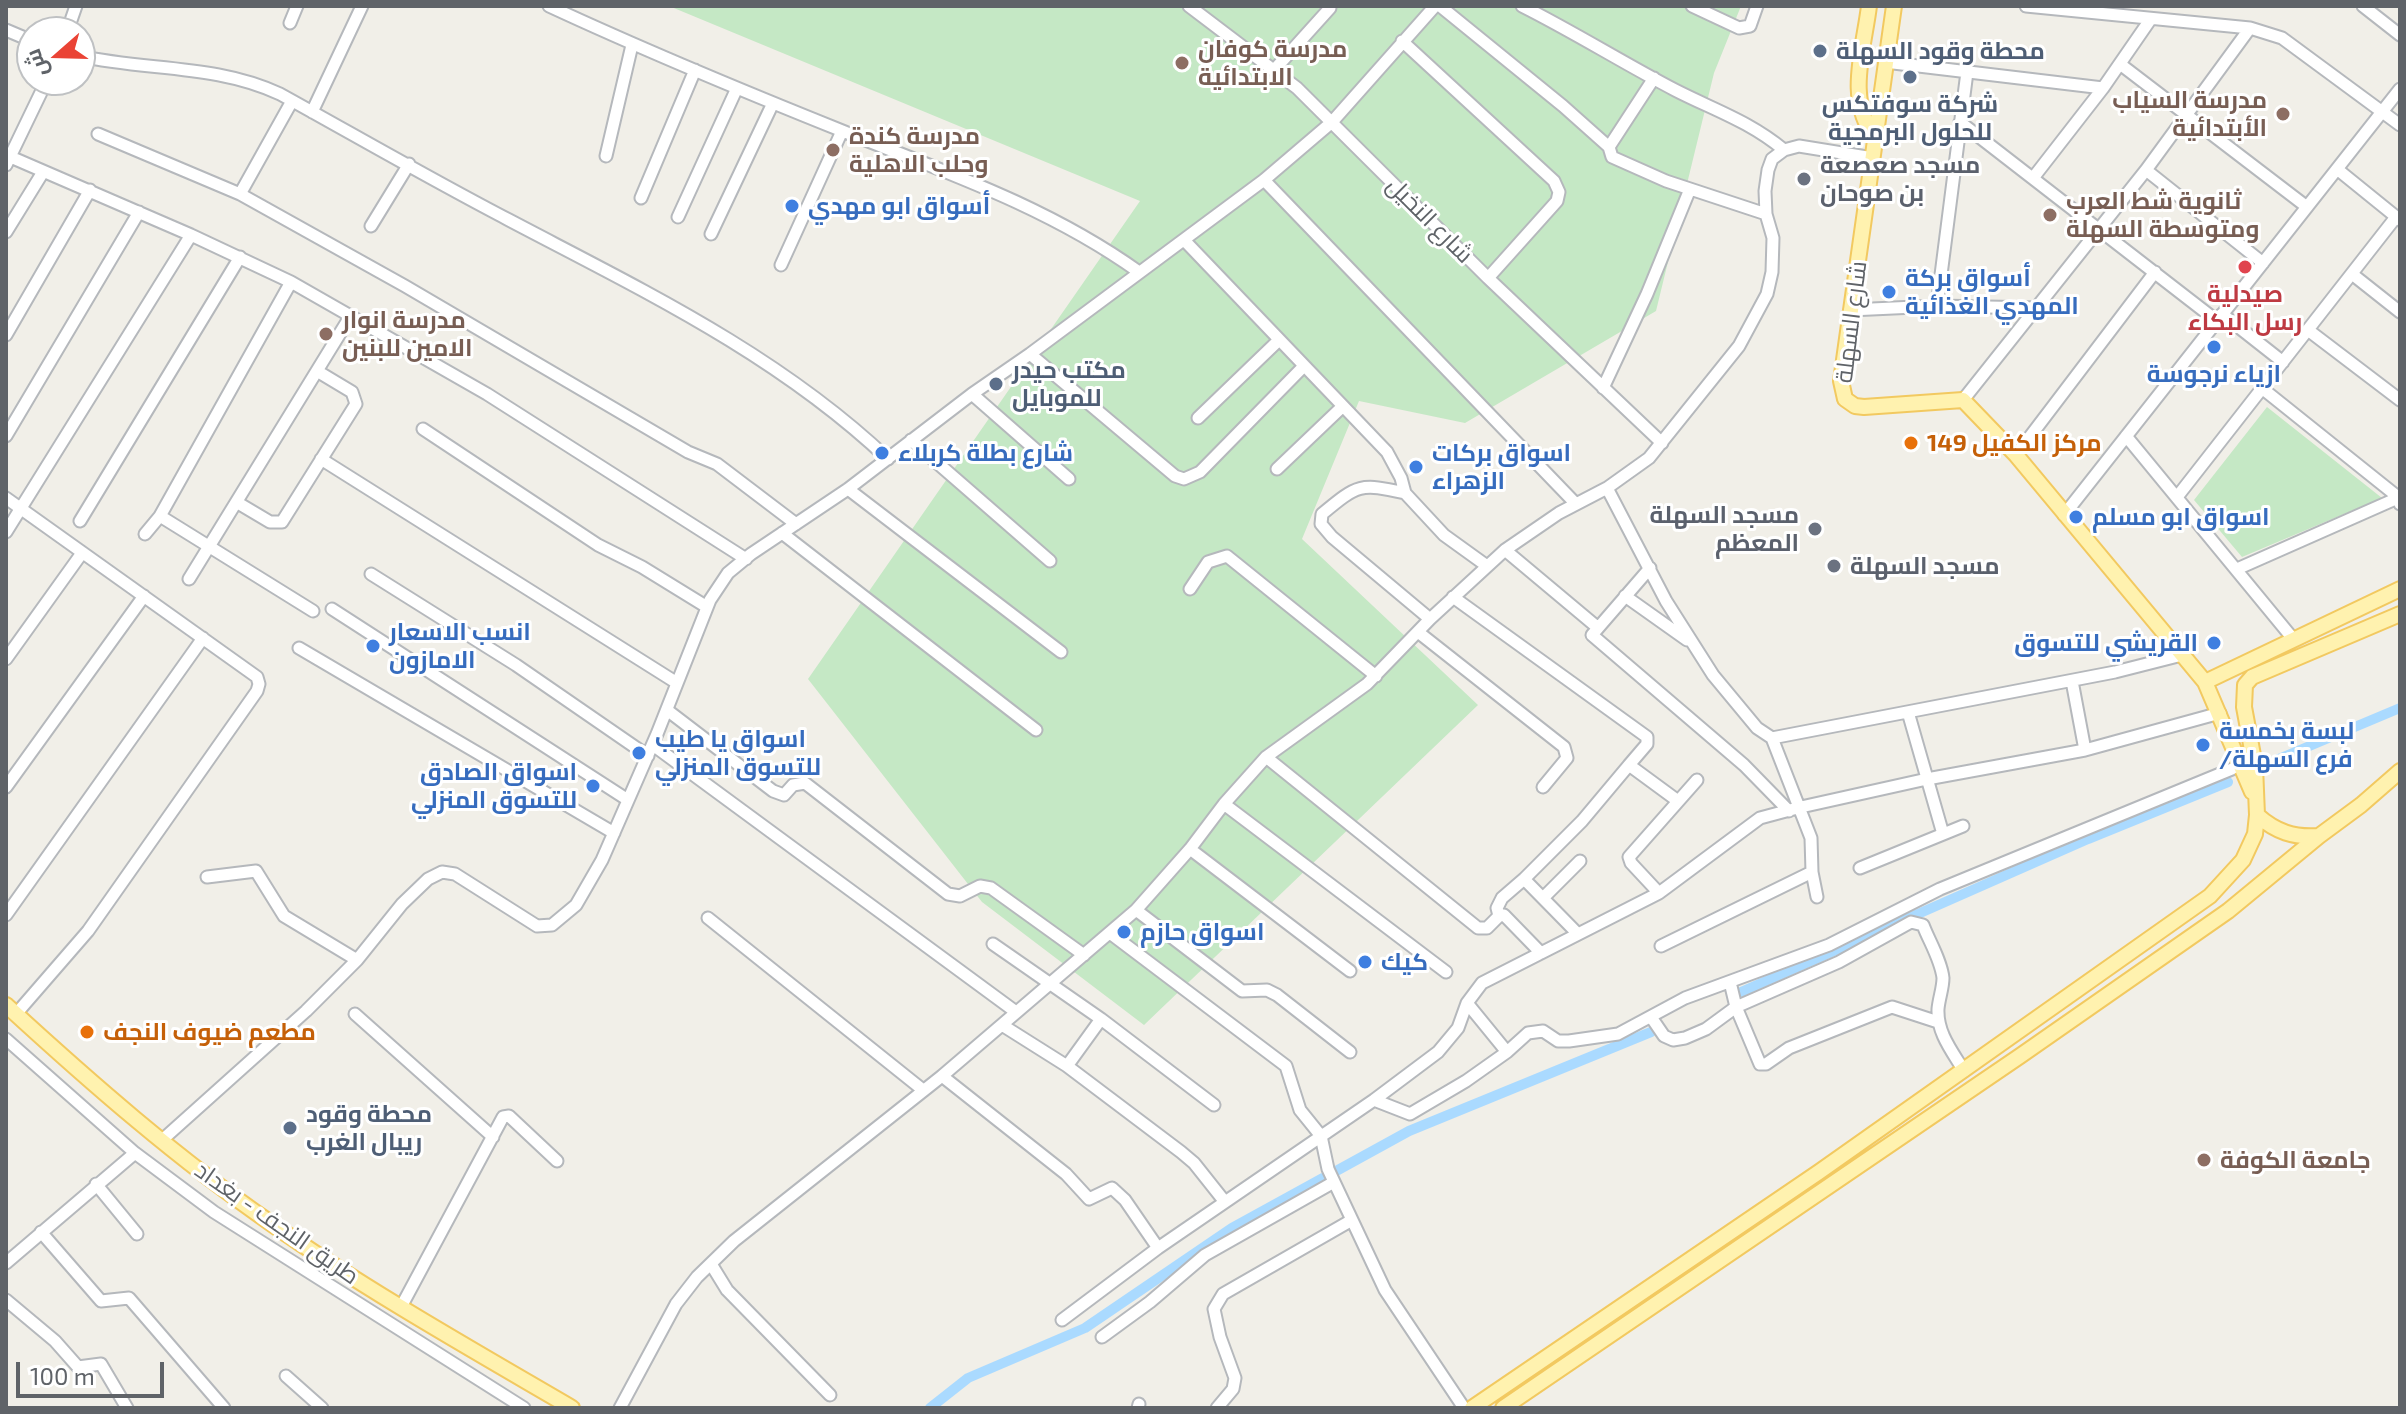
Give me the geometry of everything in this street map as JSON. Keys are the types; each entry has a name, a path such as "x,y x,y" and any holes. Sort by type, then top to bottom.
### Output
{"main road":[{"path":"1869,6 1858,101 1862,117 1876,138"},
{"name":"شارع السهلة","path":"1894,6 1850,310 1842,393 1850,403 1864,407 1963,400"},
{"path":"1963,400 2016,455 2205,682 2257,809 2267,824 2292,836 2319,836"},
{"path":"2205,682 2400,589"},
{"path":"1472,1408 1964,1071 2210,896 2243,860 2255,834 2255,766 2244,707 2245,685 2252,677 2400,614"},
{"path":"1503,1408 2202,929 2400,771"},
{"name":"طريق النجف - بغداد","path":"11,1010 161,1141 270,1223 401,1307 572,1408"}],"street":[{"path":"290,23 297,6"},
{"path":"312,112 362,6"},
{"path":"549,6 632,45 967,180 1036,211 1099,244 1139,272"},
{"path":"161,1141 306,1011 357,960 402,904 428,879 442,872 455,874 537,926 552,925 576,905 614,833 707,607 728,573 848,489 1264,180 1332,122 1402,41 1438,6 1609,147 1612,157 1690,189 1766,214"},
{"path":"1522,6 1654,78 1736,116 1763,132 1784,150"},
{"path":"1692,6 1744,28 1750,26 1757,6"},
{"path":"2026,6 2123,12 2150,20 2250,28 2282,38 2400,125"},
{"name":"شارع النخيل","path":"1195,8 1275,69 1332,122 1488,278 1662,443"},
{"path":"1275,69 1330,8"},
{"path":"2369,8 2400,35"},
{"path":"2033,178 2103,88 2150,20"},
{"path":"1963,400 2146,170 2250,28"},
{"path":"1402,41 1554,181 1559,192 1557,201 1488,278"},
{"path":"606,156 632,45"},
{"path":"96,59 227,75 254,83 292,101 634,284 747,349 828,406 888,459"},
{"path":"1885,62 2103,88"},
{"path":"2120,64 2307,207"},
{"path":"641,198 695,70"},
{"path":"1937,306 1967,72"},
{"path":"1609,147 1654,78"},
{"path":"678,217 737,88"},
{"path":"2064,515 2400,89"},
{"path":"39,96 7,159 90,190 291,282 487,394 746,559"},
{"path":"240,194 292,101"},
{"path":"711,234 773,103"},
{"path":"1960,122 2155,272 2283,362"},
{"path":"781,265 842,131"},
{"path":"98,134 240,194 405,286 688,452 717,464 796,524"},
{"path":"620,1408 676,1304 734,1241 942,1076 1136,910 1266,757 1351,698 1505,550 1634,470 1662,443 1739,346 1767,294 1772,272 1773,238 1766,214 1768,170 1772,159 1784,150 1799,146 1873,158"},
{"path":"371,226 409,164"},
{"path":"2177,497 2398,219 2337,169"},
{"path":"2146,170 2263,263"},
{"path":"6,232 43,172"},
{"path":"1264,180 1576,504"},
{"path":"1603,388 1647,294 1690,189"},
{"path":"6,335 90,190"},
{"path":"6,436 139,212"},
{"path":"6,532 191,235"},
{"path":"1184,240 1387,452 1405,493 1444,535 1487,566"},
{"path":"80,521 240,257"},
{"path":"2016,455 2155,272"},
{"path":"2352,274 2400,312"},
{"path":"145,534 160,516 291,282"},
{"path":"1850,310 1937,306 2039,308"},
{"path":"189,579 350,317"},
{"path":"2308,330 2400,400"},
{"path":"1198,418 1279,340"},
{"path":"1030,354 1175,476 1184,479 1200,472 1304,366"},
{"path":"238,503 270,522 282,522 356,404 352,392 317,371"},
{"path":"2237,569 2399,499 2263,389"},
{"path":"972,394 1069,479"},
{"path":"1277,469 1342,407"},
{"path":"423,429 598,545 642,567 707,607"},
{"path":"2126,436 2294,640"},
{"path":"911,440 1050,561"},
{"path":"321,459 677,683"},
{"path":"1405,493 1369,485 1349,491 1322,514 1321,524 1332,537 1430,619"},
{"path":"1607,488 1666,601 1694,646 1736,706 1757,728 1772,738 1795,809 1811,838 1812,872 1817,897"},
{"path":"848,489 1061,652"},
{"path":"6,498 257,677 259,684 88,931 11,1010"},
{"path":"160,516 313,611"},
{"path":"782,533 1036,730"},
{"path":"1505,550 1597,627"},
{"path":"6,659 82,553"},
{"path":"1190,589 1208,562 1227,556 1376,676"},
{"path":"1650,568 1592,635 1795,809"},
{"path":"371,574 650,750 1016,1012"},
{"path":"6,787 144,596"},
{"path":"1625,596 1694,646"},
{"path":"1453,597 1647,737 1647,744 1582,821 1502,898 1497,908 1499,916"},
{"path":"332,609 628,800"},
{"path":"1418,632 1564,747 1567,758 1543,787"},
{"path":"6,915 203,638"},
{"path":"299,648 614,833"},
{"path":"1772,738 2072,681 2182,655"},
{"path":"2072,681 2085,750"},
{"path":"667,710 773,791 784,795 793,785 805,783 948,894 960,896 980,886 991,888 1084,955"},
{"path":"1908,712 1943,834"},
{"path":"1062,1320 1158,1248 1374,1100 1438,1052 1458,1028 1467,1003 1482,983 1659,893 1760,818 1927,779 2085,750 2220,713"},
{"path":"1266,757 1478,928 1487,928 1499,916"},
{"path":"1629,765 1678,801"},
{"path":"1374,1100 1410,1114 1442,1097 1507,1052 1528,1033 1543,1031 1558,1041 1618,1034 1685,998 1829,945 1940,889 2232,769"},
{"path":"1659,893 1629,857 1697,780"},
{"path":"1224,804 1446,972"},
{"path":"1860,868 1963,826"},
{"path":"1190,849 1350,971"},
{"path":"1543,898 1580,861"},
{"path":"207,877 256,871 284,916 357,960"},
{"path":"1661,946 1812,872"},
{"path":"1524,879 1578,934"},
{"path":"1136,910 1242,991 1267,990 1277,995 1350,1052"},
{"path":"1499,916 1507,917 1541,953"},
{"path":"708,918 923,1090"},
{"path":"1651,1017 1664,1036 1673,1040 1706,1029 1736,1007 1839,962 1911,922 1923,925 1941,968 1943,981 1938,1022 1943,1037 1964,1071"},
{"path":"1110,933 1286,1066 1300,1110 1321,1136 1328,1169 1385,1290 1464,1408"},
{"path":"993,944 1101,1019 1214,1105"},
{"path":"1730,982 1736,1007 1760,1064 1766,1064 1789,1048 1885,1009 1902,1009 1938,1022"},
{"path":"1467,1003 1507,1052"},
{"path":"355,1014 493,1137"},
{"path":"1067,1066 1101,1019"},
{"path":"1002,1025 1067,1066 1194,1163 1225,1202"},
{"path":"6,1039 135,1153 187,1193 268,1248 524,1408"},
{"path":"942,1076 1066,1174 1089,1199 1112,1188 1125,1200 1158,1248"},
{"path":"401,1307 503,1117 508,1116 557,1161"},
{"path":"6,1263 135,1153"},
{"path":"1102,1337 1150,1302 1205,1255 1334,1182"},
{"path":"96,1184 137,1234"},
{"path":"1217,1408 1233,1389 1235,1378 1220,1337 1214,1309 1223,1294 1352,1220"},
{"path":"41,1232 101,1301 129,1298 224,1408"},
{"path":"711,1264 727,1290 830,1395"},
{"path":"6,1300 55,1341 78,1367 101,1364 127,1408"},
{"path":"286,1376 322,1408"}],"green space":[{"path":"669,6 1741,6 1714,73 1656,311 1465,423 1359,401 1302,539 1478,705 1144,1025 982,902 808,679 1140,201"},
{"path":"2267,407 2382,498 2242,557 2194,500"}],"waterway":[{"path":"2269,763 2400,708"},
{"path":"1741,992 2088,839 2228,782"},
{"path":"1338,1170 1409,1131 1651,1032"},
{"path":"930,1408 968,1378 1085,1328 1232,1228 1323,1178"}],"place":[{"name":"محطة وقود السهلة","path":"1820,51"},
{"name":"مدرسة كوفان الابتدائية","path":"1182,63"},
{"name":"شركة سوفتكس للحلول البرمجية","path":"1910,77"},
{"name":"مدرسة السياب الأبتدائية","path":"2283,114"},
{"name":"مدرسة كندة وحلب الاهلية","path":"833,150"},
{"name":"مسجد صعصعة بن صوحان","path":"1804,179"},
{"name":"أسواق ابو مهدي","path":"792,206"},
{"name":"ثانوية شط العرب ومتوسطة السهلة","path":"2050,215"},
{"name":"صيدلية رسل البكاء","path":"2245,267"},
{"name":"أسواق بركة المهدي الغذائية","path":"1889,292"},
{"name":"مدرسة انوار الامين للبنين","path":"326,334"},
{"name":"ازياء نرجوسة","path":"2214,347"},
{"name":"مكتب حيدر للموبايل","path":"996,384"},
{"name":"مركز الكفيل 149","path":"1911,443"},
{"name":"شارع بطلة كربلاء","path":"882,453"},
{"name":"اسواق بركات الزهراء","path":"1416,467"},
{"name":"اسواق ابو مسلم","path":"2076,517"},
{"name":"مسجد السهلة المعظم","path":"1815,529"},
{"name":"مسجد السهلة","path":"1834,566"},
{"name":"القريشي للتسوق","path":"2214,643"},
{"name":"انسب الاسعار الامازون","path":"373,646"},
{"name":"لبسة بخمسة /فرع السهلة","path":"2203,745"},
{"name":"اسواق يا طيب للتسوق المنزلي","path":"639,753"},
{"name":"اسواق الصادق للتسوق المنزلي","path":"593,786"},
{"name":"اسواق حازم","path":"1124,932"},
{"name":"كيك","path":"1365,962"},
{"name":"مطعم ضيوف النجف","path":"87,1032"},
{"name":"محطة وقود ريبال الغرب","path":"290,1128"},
{"name":"جامعة الكوفة","path":"2204,1160"}]}
